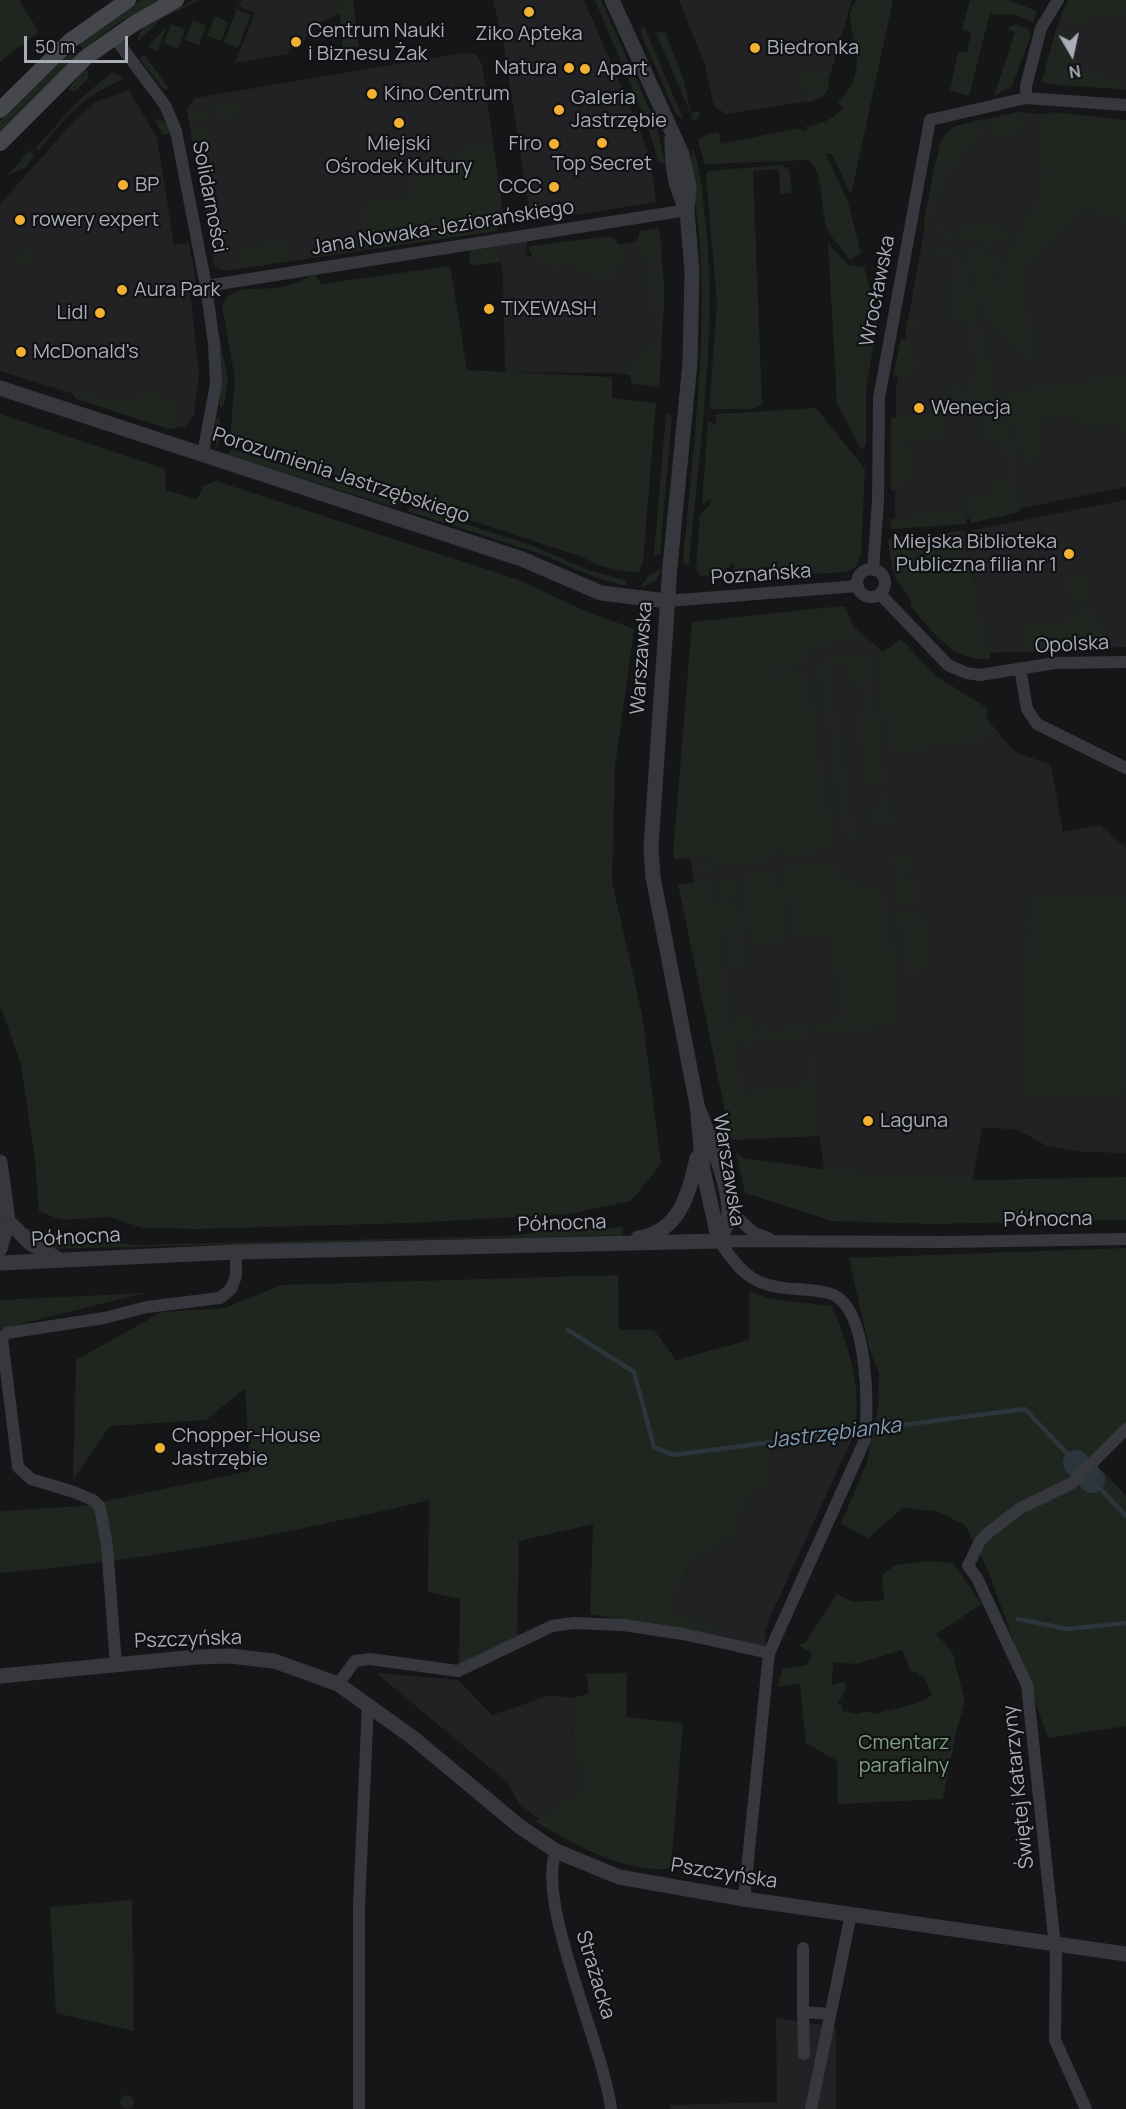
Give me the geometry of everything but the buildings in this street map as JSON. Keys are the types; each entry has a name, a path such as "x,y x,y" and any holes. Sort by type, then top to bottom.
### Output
{"main road":[{"path":"0,110 70,41 128,0"},
{"path":"0,143 85,58 114,37 176,0"}],"street":[{"name":"Warszawska","path":"612,0 672,135 672,167 678,192 687,210 692,272 690,363 667,601 651,847 653,877 697,1105 703,1170 719,1241"},
{"path":"1026,98 1026,86 1041,28 1058,0"},
{"name":"Solidarności","path":"114,37 165,105 176,131 206,286 214,344 216,384 203,453"},
{"name":"Wrocławska","path":"873,570 878,501 879,398 930,120 1026,98 1126,105"},
{"name":"Jana Nowaka-Jeziorańskiego","path":"206,286 687,210"},
{"name":"Porozumienia Jastrzębskiego","path":"0,388 522,559 601,593 667,601"},
{"path":"873,570 882,574 885,581 884,589 880,594 866,596 858,586 862,573 873,570"},
{"name":"Poznańska","path":"667,601 858,586"},
{"path":"880,594 948,665 980,675 1020,668 1028,709 1037,724 1126,768"},
{"name":"Opolska","path":"1020,668 1071,662 1126,662"},
{"name":"Warszawska","path":"697,1105 719,1167 729,1210 726,1227 719,1241"},
{"path":"608,1243 648,1236 673,1220 693,1184 701,1140"},
{"path":"0,1162 8,1221 0,1249"},
{"path":"729,1210 754,1233 778,1242"},
{"path":"8,1221 30,1243 58,1259"},
{"name":"Północna","path":"0,1263 236,1252 608,1243 1126,1239"},
{"path":"719,1241 735,1263 759,1284 774,1288 821,1291 840,1300 851,1318 867,1381 865,1434 769,1653 744,1899"},
{"path":"116,1665 107,1546 100,1508 93,1500 74,1492 31,1479 18,1467 1,1339 7,1333 104,1318 147,1307 220,1298 231,1289 236,1276 236,1252"},
{"name":"Świętej Katarzyny","path":"1055,1944 1027,1685 981,1587 968,1566 980,1541 1004,1520 1079,1476 1126,1429"},
{"path":"338,1684 355,1661 370,1659 458,1671 552,1626 574,1623 623,1625 683,1634 769,1653"},
{"name":"Pszczyńska","path":"0,1676 230,1656 274,1661 338,1684 368,1704 554,1857 619,1877 744,1899 1126,1954"},
{"path":"359,2109 359,1906 368,1704"},
{"name":"Strażacka","path":"554,1857 551,1880 563,1941 601,2057 611,2109"},
{"path":"811,2109 851,1914"},
{"path":"1055,1944 1055,2040 1086,2109"},
{"path":"803,1948 804,2054"},
{"path":"803,2012 830,2014"}],"shaded area":[{"path":"242,0 341,0 335,16 309,28 302,47 289,49 288,54 235,63 255,13 238,6"},
{"name":"Galeria Jastrzębie","path":"493,0 584,0 640,130 651,163 656,202 537,221 530,215 503,41"},
{"path":"679,0 852,0 828,82 813,98 803,102 726,114 714,106 705,65"},
{"path":"1070,0 1126,4 1126,90 1057,82 1046,66 1057,27"},
{"path":"462,53 476,54 482,64 504,220 495,231 224,271 214,266 187,109 195,98"},
{"path":"129,90 157,138 174,245 189,243 196,282 189,283 199,373 194,416 184,428 0,371 0,204 74,121 96,102"},
{"path":"1017,112 1126,121 1126,376 1005,393 1024,462 1039,422 1075,418 1083,431 1116,424 1126,435 1126,487 974,518 928,525 895,524 896,387 940,143 947,131 956,126"},
{"path":"661,238 664,307 659,387 631,375 614,373 505,372 503,273 497,246 527,241 525,254 534,258"},
{"path":"1126,500 1126,647 989,653 964,532"},
{"path":"849,614 853,626 885,654 976,706 1015,752 1051,765 1063,832 1100,825 1126,848 1126,1153 1084,1152 1047,1146 1016,1129 982,1128 972,1182 825,1173 819,1136 741,1139 684,885 694,883 691,859 682,858 685,772 697,634"},
{"path":"851,1441 770,1617 765,1631 766,1646 710,1636 717,1626 673,1612 677,1586 694,1557 735,1536 750,1489 767,1452"},
{"path":"376,1673 458,1680 492,1715 551,1695 574,1698 572,1744 583,1780 579,1792 539,1819 519,1804 508,1783"},
{"path":"776,2018 836,2027 836,2109 670,2109 670,2105 777,2102"}],"green space":[{"path":"0,0 19,0 39,32 0,62"},
{"path":"141,0 162,0 118,23 83,50 79,43"},
{"path":"194,0 200,0 161,19 136,43 143,26"},
{"path":"341,0 353,0 359,48 351,47 345,56 320,61 320,55 343,53 340,13 335,16"},
{"path":"595,0 601,0 656,124 665,164 658,162 649,129"},
{"path":"857,0 893,0 851,195 832,154 826,154 848,202 861,253 850,260 826,226 818,176 808,160 707,164 704,162 698,140 708,134 719,132 721,144 799,128 804,131 809,130 805,127 826,121 839,112 843,108 838,102 850,87 856,72 857,58 850,20 851,9"},
{"path":"970,0 1008,0 1037,11 1033,22 1013,14 990,13 969,96 950,90 958,52 967,52 971,32 962,29"},
{"path":"1068,0 1126,0 1126,13 1087,18 1088,25 1060,18"},
{"path":"237,9 251,15 238,48 224,42"},
{"path":"215,16 228,22 221,41 207,36"},
{"path":"193,20 206,25 199,45 185,40"},
{"path":"171,24 185,29 178,49 164,43"},
{"path":"1015,24 1028,29 1031,35 1012,86 994,96 1015,32 1007,29"},
{"path":"644,26 684,121 676,114 642,36 641,28"},
{"path":"167,27 157,52 148,46"},
{"path":"1056,29 1062,30 1075,39 1078,54 1074,70 1116,79 1120,84 1117,89 1048,84 1042,81"},
{"path":"665,31 684,81 691,113 700,111 699,117 694,122 656,33"},
{"path":"72,51 78,54 0,131 0,121"},
{"path":"144,54 170,90 162,88 140,59"},
{"path":"86,67 89,78 74,92 68,89"},
{"path":"819,68 827,70 829,88 822,97 807,103 801,71"},
{"path":"112,72 124,79 86,100 67,117 39,150 35,149 78,101"},
{"path":"236,102 238,115 215,118 212,107"},
{"path":"205,107 208,121 190,124 187,110"},
{"path":"1053,112 1126,120 1126,221 1092,211 1078,212 1022,272 1037,367 996,331 993,310 1000,273 1042,186 1044,168 1040,137 1041,120 1045,114"},
{"path":"1020,113 1021,126 1017,135 992,137 989,119"},
{"path":"154,119 166,123 172,134 163,135"},
{"path":"982,119 981,138 945,179 935,202 929,232 925,231 924,222 934,167 944,135 961,125"},
{"path":"209,128 215,159 197,163 191,131"},
{"path":"493,144 504,220 495,231 312,258 305,250 364,241 361,204 412,196 409,175 455,167 453,151"},
{"path":"693,149 700,177 706,226 709,310 705,395 689,564 683,563 698,399 702,317 699,235 691,166"},
{"path":"30,150 34,155 26,167 7,176"},
{"path":"781,165 790,170 792,193 780,194 779,169 753,171 762,405 751,409 709,409 717,304 706,174 709,171"},
{"path":"994,223 996,229 1011,228 1009,238 991,244 958,238 956,228"},
{"path":"659,228 664,286 659,387 632,384 628,368 634,359 657,340 649,284 650,265 635,248 640,231"},
{"path":"936,228 953,230 955,237 934,234"},
{"path":"610,236 616,241 621,251 620,262 613,279 601,276 593,281 576,268 554,269 548,263 533,258 529,249 530,246"},
{"path":"286,241 290,261 244,268 240,264 237,249"},
{"path":"828,243 848,265 864,267 878,318 866,388 866,445 861,450 837,403"},
{"path":"927,245 952,249 965,265 999,405 1013,442 1015,492 1020,512 971,523 966,499 994,493 995,481 1007,479 1002,440 986,444 981,405 971,406 968,380 976,378 968,321 943,324 950,319 956,255 924,250 911,319 919,322 917,327 906,329 923,248"},
{"path":"497,246 501,262 471,266 469,258 471,249"},
{"path":"27,248 35,252 32,265 25,268 16,265"},
{"path":"960,250 1001,254 989,293 991,326 984,320 970,263"},
{"path":"450,266 467,370 612,377 612,398 656,403 643,562 639,572 616,570 230,441 235,378 222,306 231,294 238,291 286,286 314,273 321,284"},
{"path":"219,335 228,379 224,405 220,408"},
{"path":"901,339 913,343 918,372 893,376"},
{"path":"1126,375 1126,435 1115,424 1083,431 1075,418 1039,422 1043,458 1024,462 1005,401 1005,392"},
{"path":"962,380 966,407 954,408 951,382"},
{"path":"77,388 93,397 107,401 123,400 152,393 159,394 176,406 177,428 169,429 76,399 71,393"},
{"path":"816,408 865,469 861,555 856,567 846,572 745,578 728,575 735,566 732,563 722,575 701,576 696,570 700,515 710,505 710,499 702,505 708,420 716,426 716,419 713,415 717,414"},
{"path":"942,410 946,436 907,441 912,480 902,482 896,490 891,490 891,417"},
{"path":"666,413 672,416 660,555 654,555"},
{"path":"0,414 165,469 166,490 197,499 203,486 216,481 519,580 583,610 634,629 615,767 612,882 642,1014 661,1164 631,1201 569,1214 409,1223 198,1229 143,1228 109,1217 61,1220 39,1211 35,1160 21,1065 0,1005"},
{"path":"219,417 221,425 218,448 212,436 216,418"},
{"path":"232,449 400,503 397,508 228,455"},
{"path":"411,506 533,546 588,570 627,581 625,586 592,576 541,554 407,511"},
{"path":"964,510 967,524 891,529 891,519"},
{"path":"963,530 991,659 966,656 945,644 911,607 911,599 897,581 892,569 888,541 892,536 925,537"},
{"path":"661,569 659,577 654,582 640,587 649,575"},
{"path":"1084,571 1090,601 1072,604 1065,576"},
{"path":"1091,605 1107,648 1069,647 1025,653 1019,625 1040,622 1047,624 1079,618 1076,608"},
{"path":"846,607 852,626 859,633 854,640 812,648 806,653 806,665 763,672 784,848 774,850 774,860 698,870 698,863 720,858 703,753 717,855 675,859 673,855 692,622"},
{"path":"901,639 936,676 987,708 987,736 985,739 897,753 888,745 876,657 880,651 884,651"},
{"path":"860,653 868,658 872,680 869,685 852,687 849,665 828,669 856,842 849,843 845,838 818,668 824,659"},
{"path":"806,672 834,849 786,856 765,677"},
{"path":"872,691 886,780 883,783 866,786 856,714 864,712 862,692"},
{"path":"888,794 893,824 872,828 870,809 878,807 877,796"},
{"path":"914,854 916,867 903,869 905,880 917,878 920,901 898,905 891,857"},
{"path":"836,860 838,875 884,894 898,988 897,1024 816,1035 814,1023 843,1019 831,935 793,940 784,867"},
{"path":"777,871 788,940 754,946 768,1030 809,1024 811,1036 765,1043 741,876"},
{"path":"735,877 738,898 719,900 717,880"},
{"path":"713,881 734,1045 743,1093 809,1082 806,1043 810,1042 819,1136 731,1140 678,884"},
{"path":"1029,895 1126,898 1125,1097 1024,1094"},
{"path":"739,902 744,940 725,942 720,905"},
{"path":"922,908 930,966 918,968 919,979 913,980 908,976 898,912"},
{"path":"744,945 746,965 728,968 725,947"},
{"path":"753,1013 757,1044 739,1045 736,1015"},
{"path":"736,1152 743,1158 836,1171 979,1180 1126,1177 1126,1220 933,1224 832,1221 745,1193"},
{"path":"623,1227 623,1235 48,1249 23,1228 134,1245 510,1236 550,1230"},
{"path":"1126,1248 1126,1424 1086,1461 1070,1448 1086,1484 1103,1471 1126,1496 1126,1726 1048,1738 988,1570 965,1525 936,1511 903,1508 868,1538 841,1524 867,1462 878,1407 879,1373 869,1348 849,1258"},
{"path":"618,1275 619,1330 654,1330 676,1360 749,1340 749,1291 771,1299 832,1306 854,1372 857,1407 851,1441 767,1452 766,1488 750,1490 735,1536 698,1556 685,1571 676,1595 673,1612 717,1626 710,1636 590,1614 593,1524 519,1541 517,1636 459,1665 460,1599 428,1592 429,1500 216,1545 54,1568 0,1573 0,1511 82,1506 250,1471 245,1388 206,1420 110,1426 73,1480 76,1360 162,1312 225,1308 282,1285"},
{"path":"145,1293 0,1329 0,1300"},
{"name":"Cmentarz parafialny","path":"926,1561 953,1563 982,1604 936,1634 952,1651 965,1702 956,1732 943,1799 838,1804 837,1761 806,1743 800,1684 777,1687 783,1669 807,1665 812,1653 798,1645 805,1643 837,1594 853,1602 884,1600 882,1575 896,1565","holes":["902,1650 911,1672 916,1671 918,1676 923,1675 932,1695 915,1704 873,1714 869,1711 857,1714 842,1711 842,1705 838,1704 846,1687 844,1681 832,1685 833,1662 857,1664"]},
{"path":"627,1673 626,1717 683,1723 671,1868 655,1869 619,1862 582,1847 535,1821 579,1792 583,1780 572,1744 574,1698 589,1693 586,1674"},
{"path":"132,1900 134,2031 56,2013 50,1907"},
{"path":"124,2095 130,2095 134,2102 130,2109 124,2109 120,2105 120,2099"}],"waterway":[{"name":"Jastrzębianka","path":"568,1330 634,1372 654,1447 673,1455 1025,1409 1076,1463"},
{"name":"Jastrzębianka","path":"1076,1463 1092,1480"},
{"name":"Jastrzębianka","path":"1092,1480 1126,1516"},
{"path":"1018,1619 1067,1629 1126,1623"}],"place":[{"name":"Ziko Apteka","path":"529,12"},
{"name":"Centrum Nauki i Biznesu Żak","path":"296,42"},
{"name":"Biedronka","path":"755,48"},
{"name":"Natura","path":"569,68"},
{"name":"Apart","path":"585,69"},
{"name":"Kino Centrum","path":"372,94"},
{"name":"Galeria Jastrzębie","path":"559,110"},
{"name":"Miejski Ośrodek Kultury","path":"399,123"},
{"name":"Top Secret","path":"602,143"},
{"name":"Firo","path":"554,144"},
{"name":"BP","path":"123,185"},
{"name":"CCC","path":"554,187"},
{"name":"rowery expert","path":"20,220"},
{"name":"Aura Park","path":"122,290"},
{"name":"TIXEWASH","path":"489,309"},
{"name":"Lidl","path":"100,313"},
{"name":"McDonald's","path":"21,352"},
{"name":"Wenecja","path":"919,408"},
{"name":"Miejska Biblioteka Publiczna filia nr 1","path":"1069,554"},
{"name":"Laguna","path":"868,1121"},
{"name":"Chopper-House Jastrzębie","path":"160,1448"}]}
